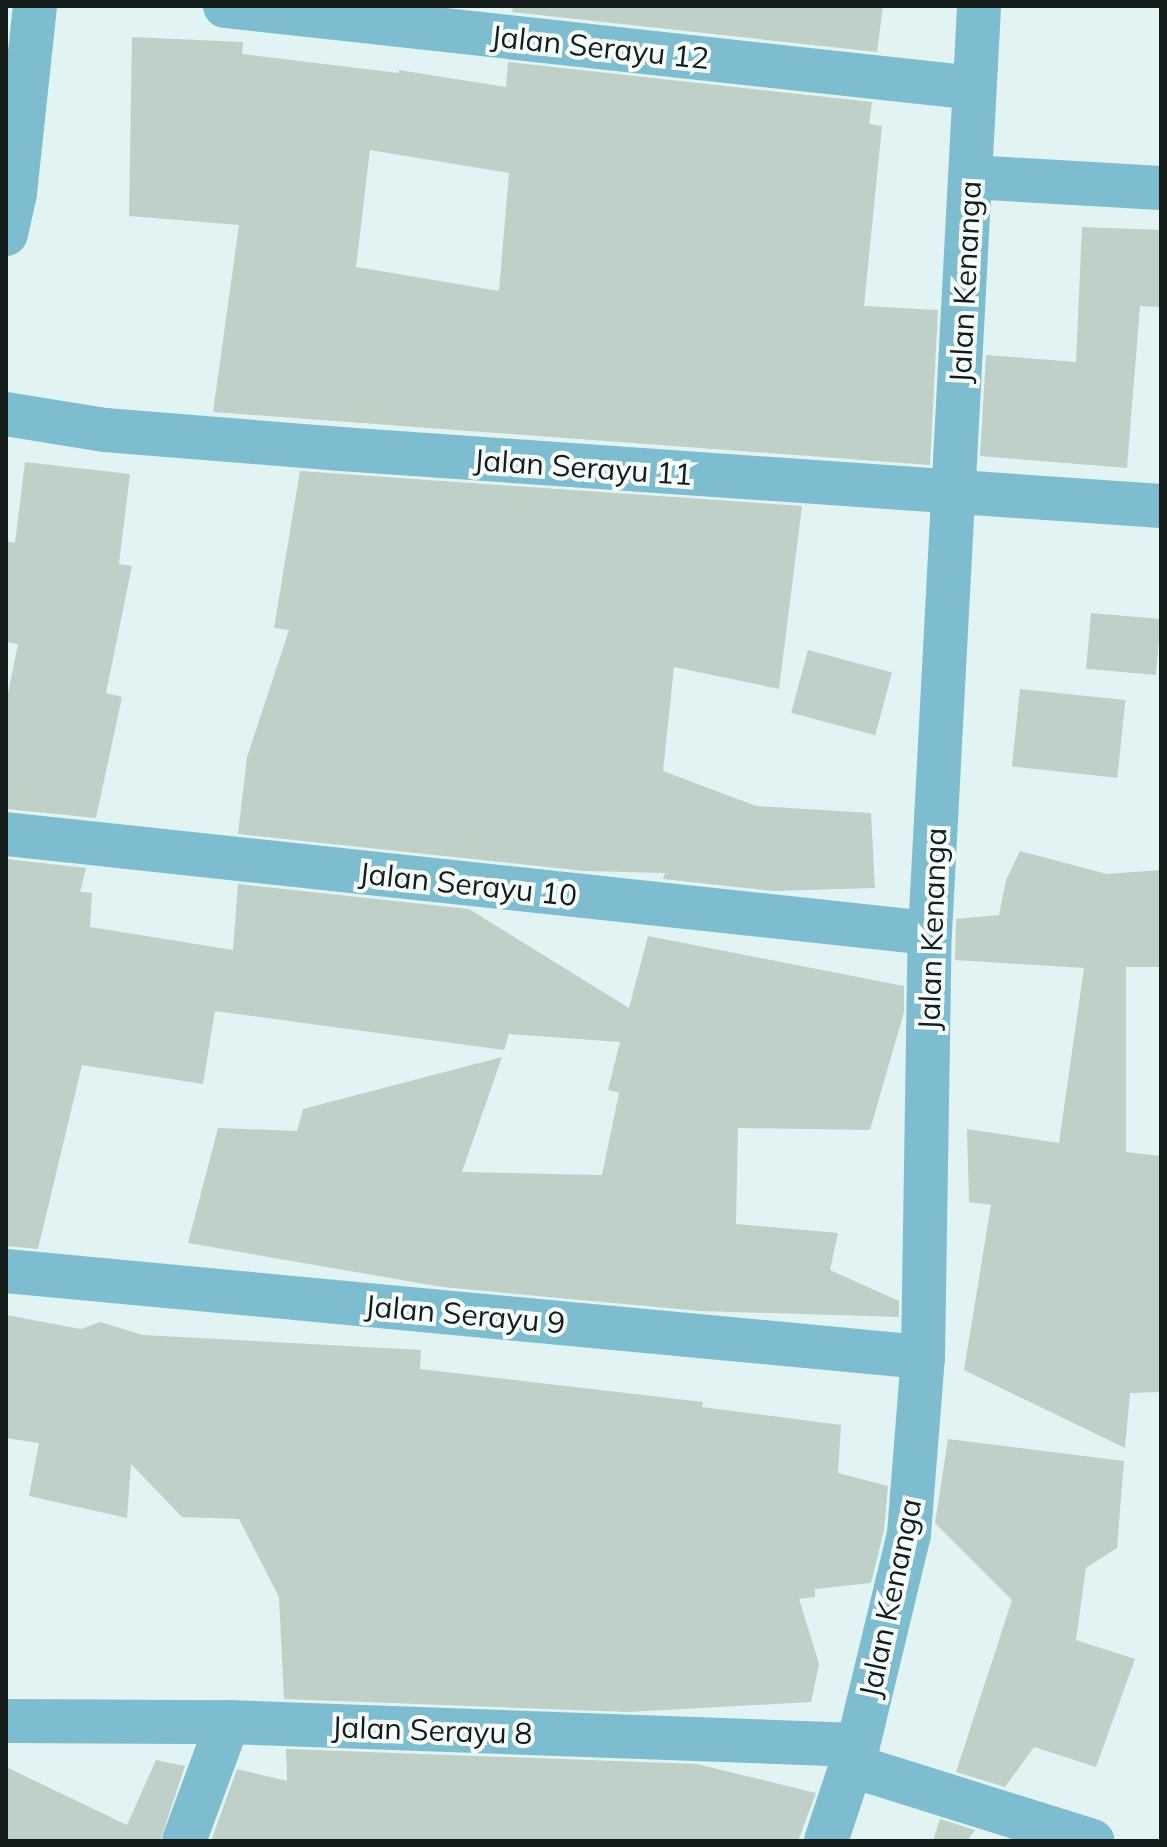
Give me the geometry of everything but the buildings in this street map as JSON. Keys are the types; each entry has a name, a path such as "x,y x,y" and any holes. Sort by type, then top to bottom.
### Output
{"street":[{"path":"6,234 15,193 35,6"},
{"name":"Jalan Serayu 12","path":"225,6 974,88"},
{"name":"Jalan Kenanga","path":"826,1841 856,1756 909,1534 923,1357 930,933 979,6"},
{"path":"971,177 1161,188"},
{"name":"Jalan Serayu 11","path":"6,414 120,431 954,494 1161,506"},
{"name":"Jalan Serayu 10","path":"6,834 930,933"},
{"name":"Jalan Serayu 9","path":"6,1271 923,1357"},
{"name":"Jalan Serayu 8","path":"6,1721 228,1722 856,1756 1093,1841"},
{"path":"184,1841 228,1722"}]}
